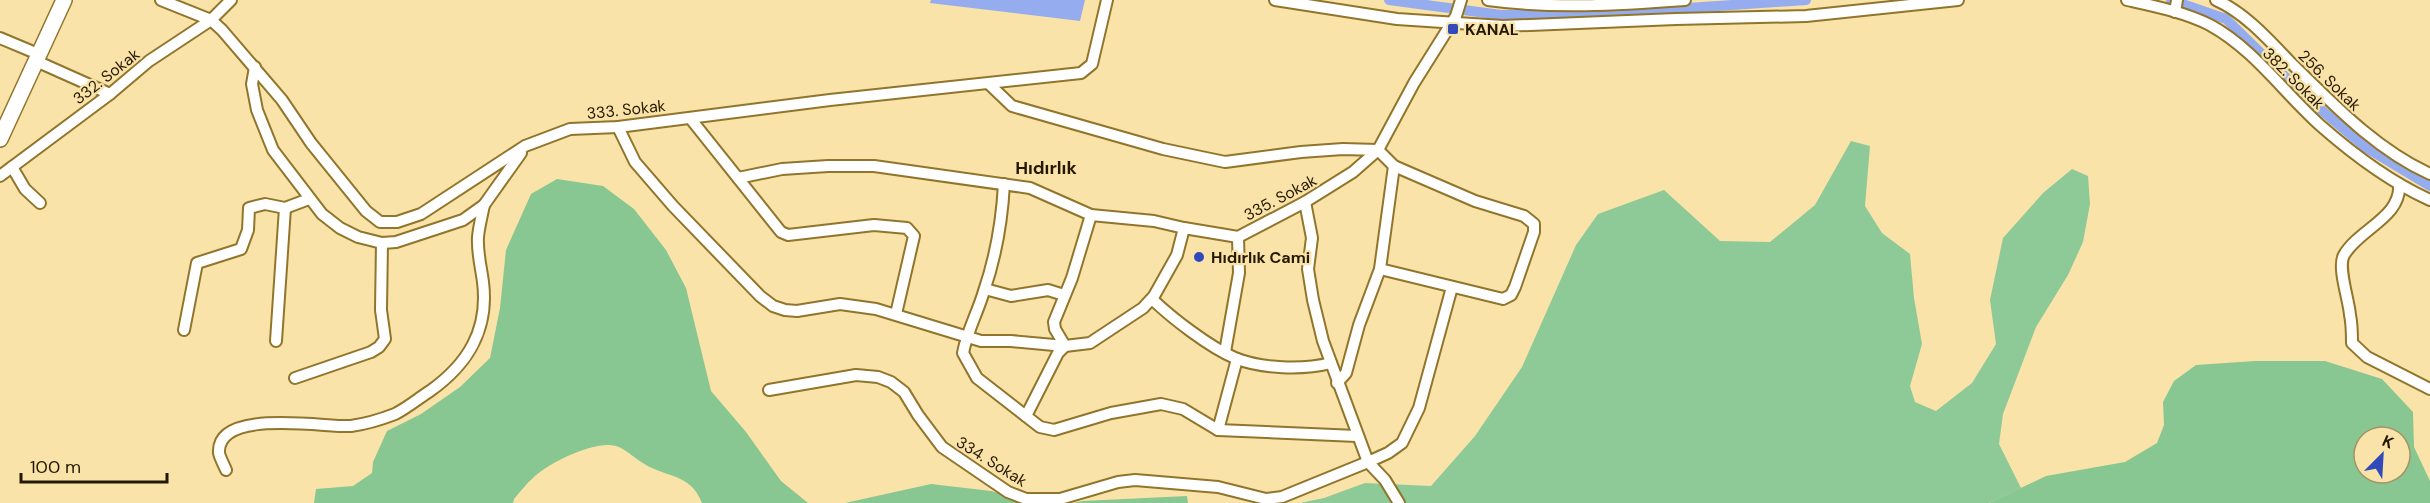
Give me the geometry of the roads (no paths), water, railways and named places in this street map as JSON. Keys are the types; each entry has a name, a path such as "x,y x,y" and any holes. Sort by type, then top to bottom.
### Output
{"main road":[{"path":"0,139 54,0"},
{"path":"0,120 64,0"}],"street":[{"path":"161,0 212,20"},
{"name":"332. Sokak","path":"0,176 110,94 149,61 212,20 231,0"},
{"name":"333. Sokak","path":"212,20 282,100 311,143 366,211 380,222 397,222 421,214 525,146 570,129 618,127 830,99 1081,73 1092,64 1107,0"},
{"path":"1275,0 1397,19 1454,19 1503,26 1806,16 1958,0"},
{"path":"1488,0 1516,4 1602,7 1684,0"},
{"name":"382. Sokak","path":"2127,0 2176,8 2210,25 2244,50 2321,126 2372,168 2430,200"},
{"name":"256. Sokak","path":"2216,0 2225,4 2257,29 2354,123 2402,159 2430,174"},
{"name":"335. Sokak","path":"738,178 782,169 874,166 1030,188 1091,214 1154,221 1238,237 1305,202 1353,172 1378,150 1414,83 1454,19 1461,2"},
{"path":"0,38 110,94"},
{"path":"255,67 252,84 257,110 273,150 309,200 340,228 358,237 382,243 396,242 463,220 484,205 525,146"},
{"path":"989,84 1012,106 1163,149 1225,162 1333,150 1378,150 1394,166 1475,201 1524,216 1533,224 1534,232 1511,295 1503,299 1380,269"},
{"path":"690,118 781,232 788,235 874,225 907,228 914,236 896,314"},
{"path":"618,127 635,162 673,206 760,296 773,306 785,310 815,309 840,304 896,314 981,341 1065,346 1090,343 1143,308 1152,299 1177,255 1184,228"},
{"path":"1337,383 1346,373 1359,325 1380,269 1394,166"},
{"path":"12,167 25,189 40,203"},
{"path":"1004,184 1002,219 985,289 966,337 963,353 977,378 1040,427 1054,430 1111,413 1161,404 1183,410 1218,430 1357,436"},
{"path":"2399,184 2400,195 2395,206 2360,236 2343,256 2342,269 2350,314 2352,343 2367,357 2430,389"},
{"path":"183,330 197,263 241,249 248,230 249,208 265,204 285,208 309,200"},
{"path":"1305,202 1312,238 1308,269 1313,300 1337,383 1368,462 1385,480 1399,503"},
{"path":"226,470 219,453 222,440 232,430 253,425 303,422 350,426 375,421 397,413 438,385 458,368 470,353 479,331 483,312 478,237 484,205"},
{"path":"276,341 285,208"},
{"path":"1065,346 1055,329 1054,322 1072,278 1091,214"},
{"path":"1225,352 1239,273 1238,237"},
{"path":"295,378 371,352 385,339 381,310 382,243"},
{"name":"334. Sokak","path":"769,390 856,375 878,377 891,382 904,392 942,447 1008,492 1036,500 1060,499 1118,482 1135,480 1218,487 1266,499 1282,496 1368,462 1388,453 1402,443 1409,431 1425,387 1452,287"},
{"path":"985,289 1011,296 1048,290 1064,295"},
{"path":"1152,299 1166,312 1237,359 1287,368 1311,368 1331,363"},
{"path":"1026,416 1058,353 1065,346"},
{"path":"1218,430 1237,359"}],"water":[{"path":"931,0 1085,0 1080,21 930,3"}],"waterway":[{"path":"1389,0 1501,15 1658,10 1806,0"},
{"path":"2171,0 2226,19 2305,96 2365,147 2430,186"}],"place":[{"name":"KANAL","path":"1453,29"},
{"name":"Hıdırlık Cami","path":"1199,257"}],"district":[{"name":"Hıdırlık","path":"1046,168"}]}
